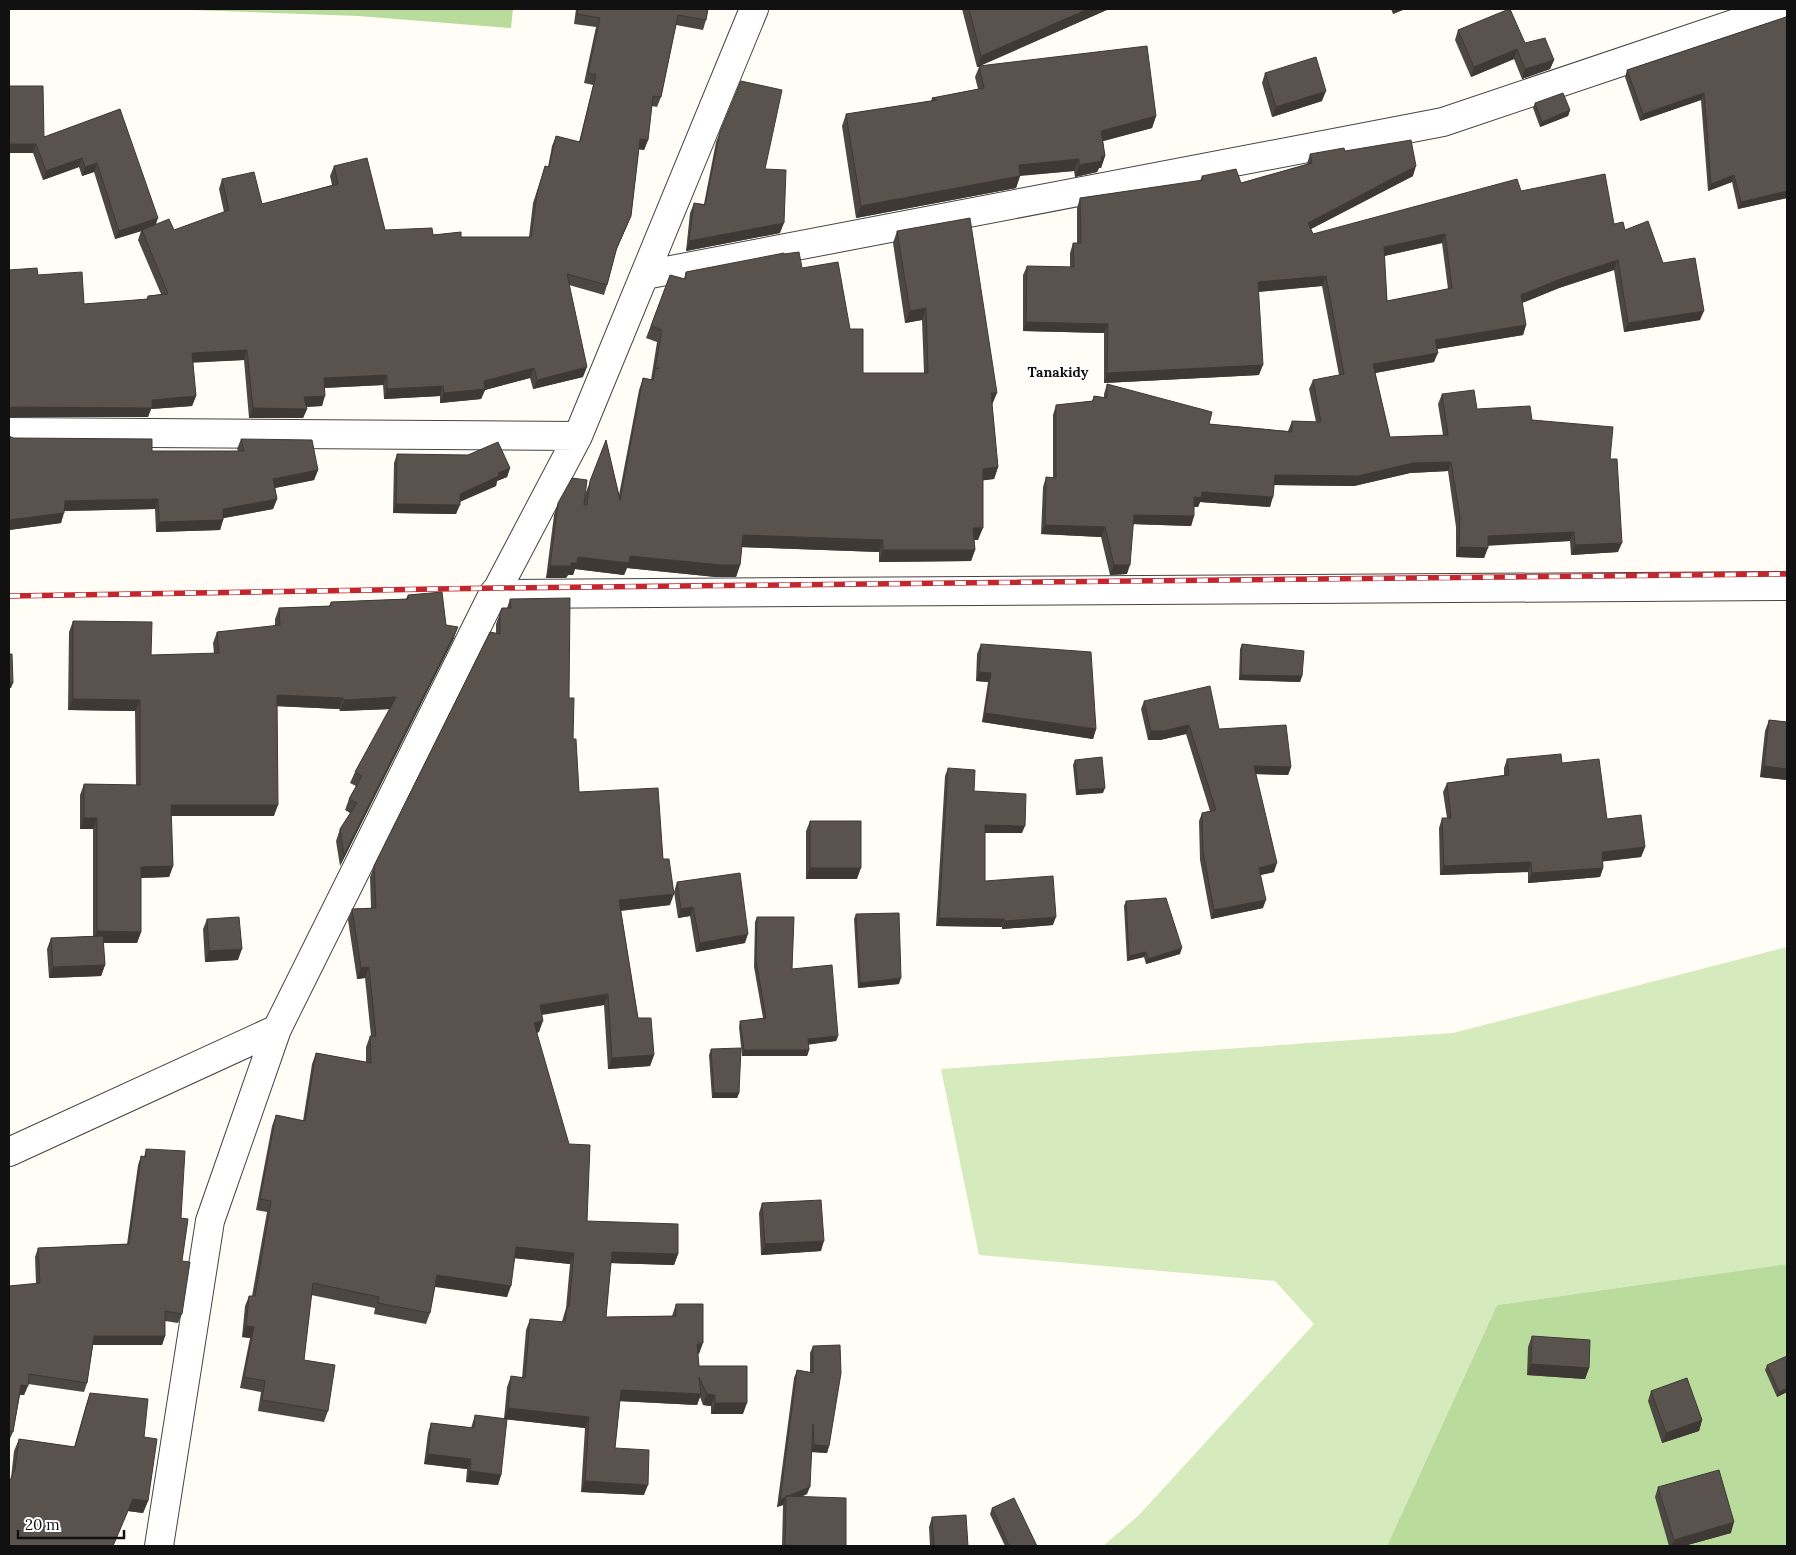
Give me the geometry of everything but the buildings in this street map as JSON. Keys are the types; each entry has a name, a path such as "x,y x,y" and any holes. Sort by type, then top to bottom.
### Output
{"street":[{"path":"159,1546 210,1220 278,1029 493,594 503,579 578,436 754,9"},
{"path":"645,275 1443,122 1778,9"},
{"path":"9,432 578,436"},
{"path":"493,594 1787,586"},
{"path":"9,1152 278,1029"}],"green space":[{"path":"163,9 513,9 511,28 358,16"},
{"path":"1787,947 1787,1264 1497,1305 1387,1546 1103,1546 1139,1515 1314,1324 1275,1281 979,1255 941,1069 1453,1033"},
{"path":"1787,1264 1787,1546 1387,1546 1497,1305"}],"railway":[{"path":"9,596 498,588 1787,574"}],"district":[{"name":"Tanakidy","path":"1058,372"}]}
